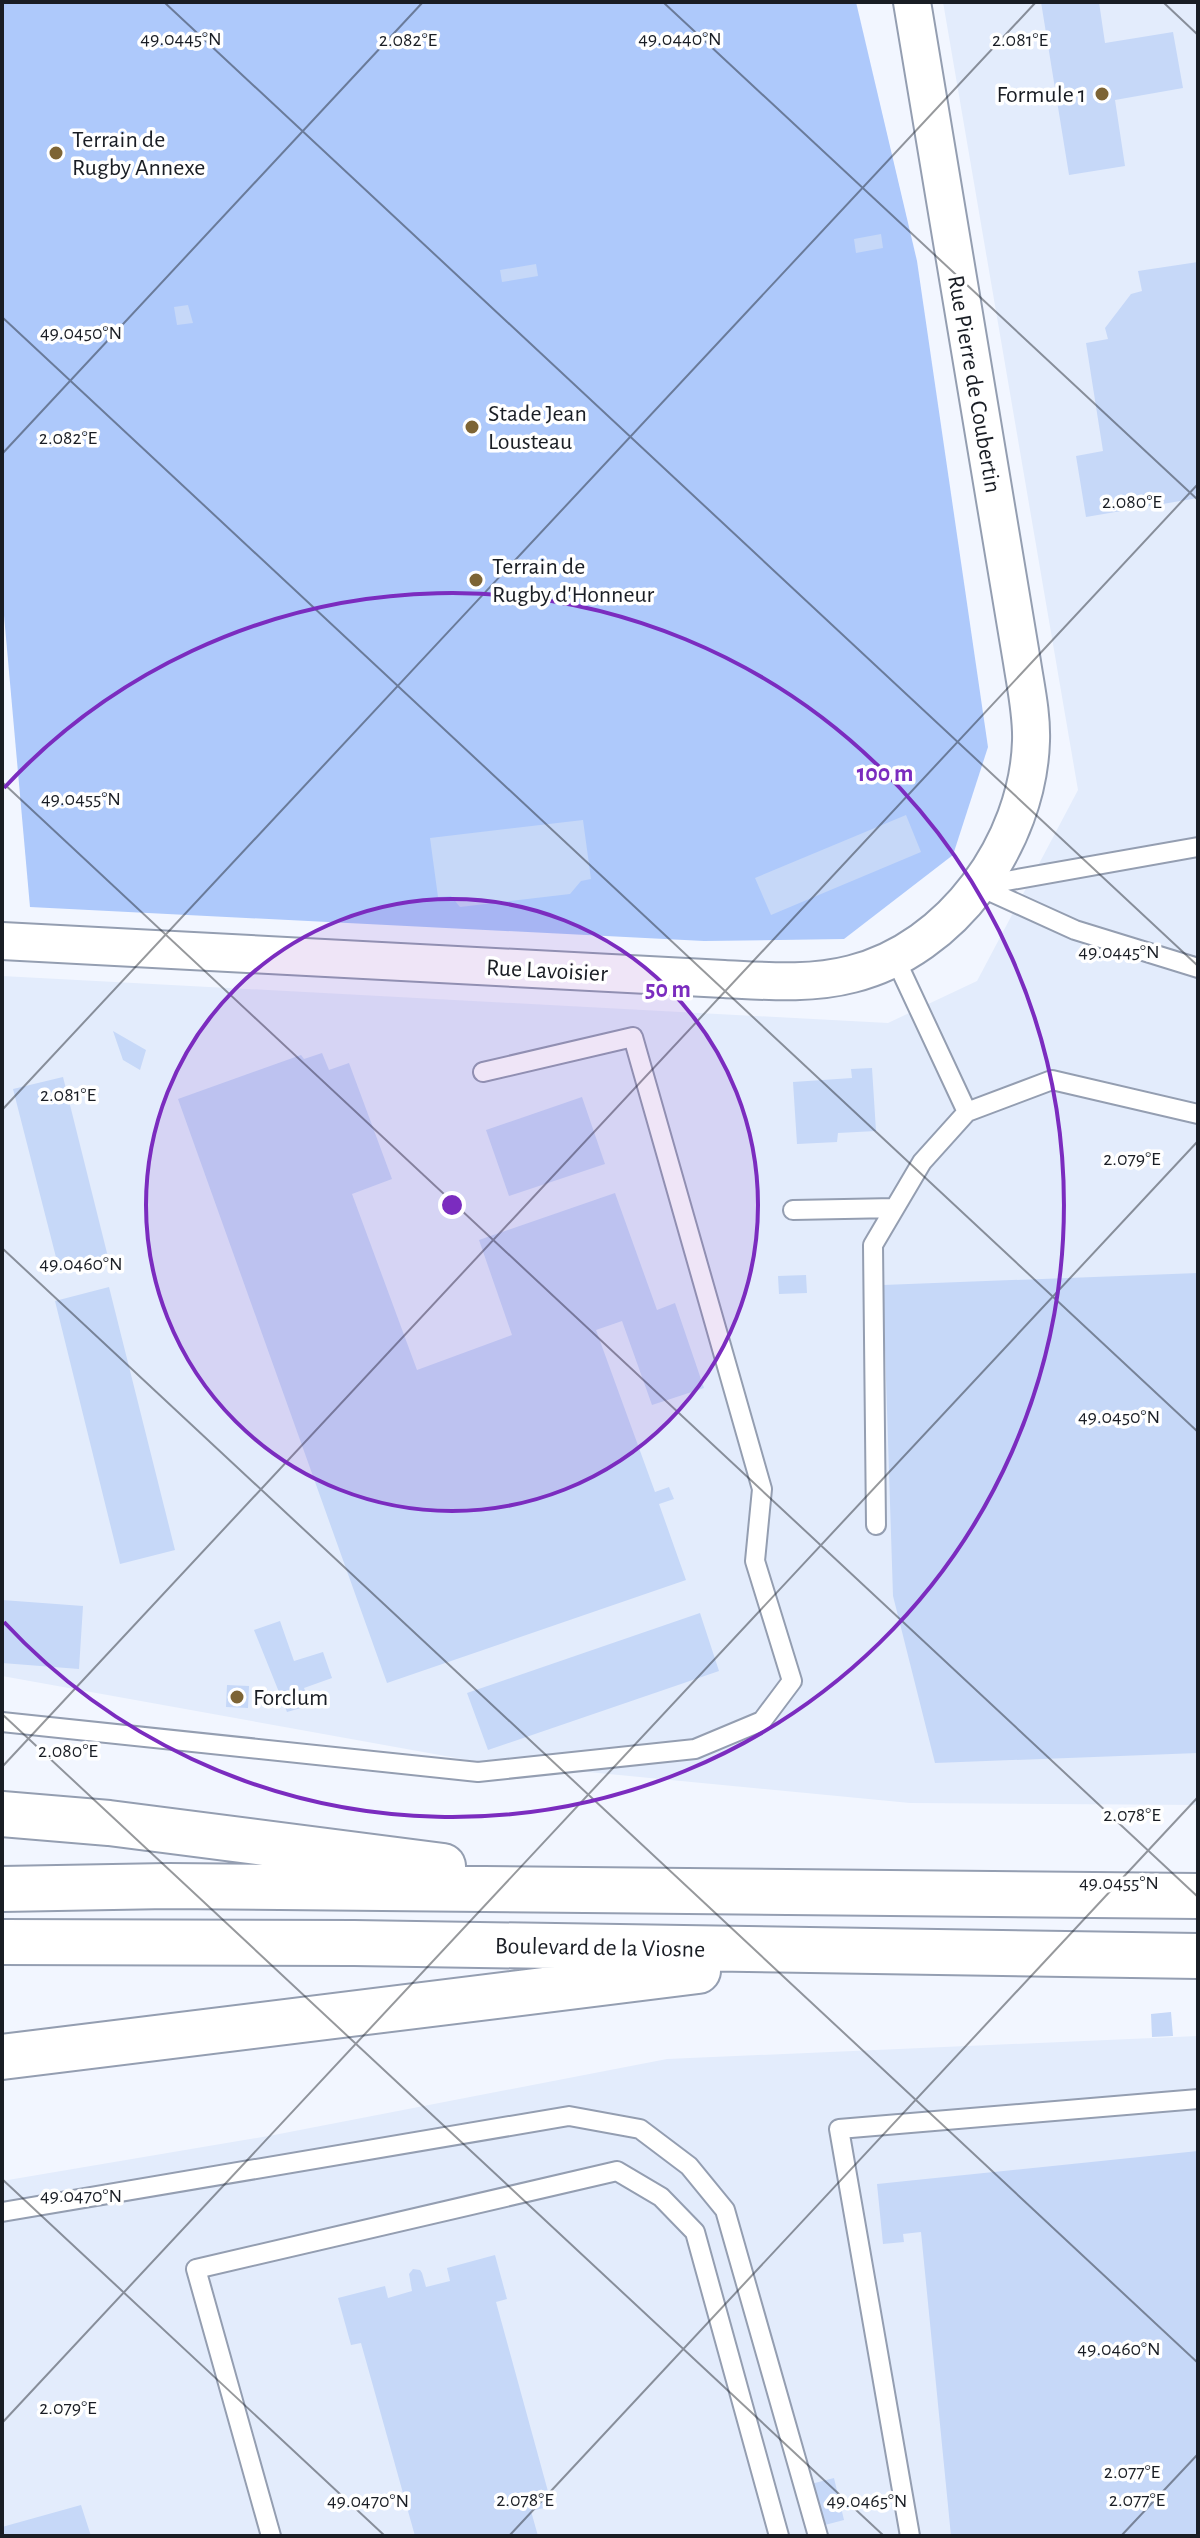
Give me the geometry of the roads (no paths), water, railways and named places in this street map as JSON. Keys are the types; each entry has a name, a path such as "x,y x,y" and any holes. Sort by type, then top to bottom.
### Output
{"main road":[{"path":"2,1814 109,1823 644,1891"},
{"path":"2,1889 168,1886 1198,1896"},
{"name":"Boulevard de la Viosne","path":"2,1942 354,1943 1198,1956"},
{"path":"2,2057 858,1951"}],"street":[{"name":"Rue Pierre de Coubertin","path":"912,2 1022,662 1031,740 1028,766"},
{"name":"Rue Lavoisier","path":"2,941 770,981 811,981 853,974 895,958 918,945 946,922 978,886 1009,830 1028,766"}],"lane":[{"path":"978,886 1198,847"},
{"path":"978,886 1075,930 1198,968"},
{"path":"895,958 967,1112"},
{"path":"2,1722 478,1772 695,1749 762,1721 792,1681 755,1561 762,1489 633,1037 483,1072"},
{"path":"876,1525 873,1245 922,1162 967,1112 1052,1080 1198,1114"},
{"path":"793,1210 895,1208"},
{"path":"910,2536 839,2129 1198,2099"},
{"path":"2,2212 569,2116 640,2129 689,2166 725,2210 818,2536"},
{"path":"271,2536 196,2269 617,2171 661,2197 695,2232 779,2536"}],"place":[{"name":"Formule 1","path":"1102,94"},
{"name":"Terrain de Rugby Annexe","path":"56,153"},
{"name":"Stade Jean Lousteau","path":"472,427"},
{"name":"Terrain de Rugby d'Honneur","path":"476,580"},
{"name":"Forclum","path":"237,1697"}]}
